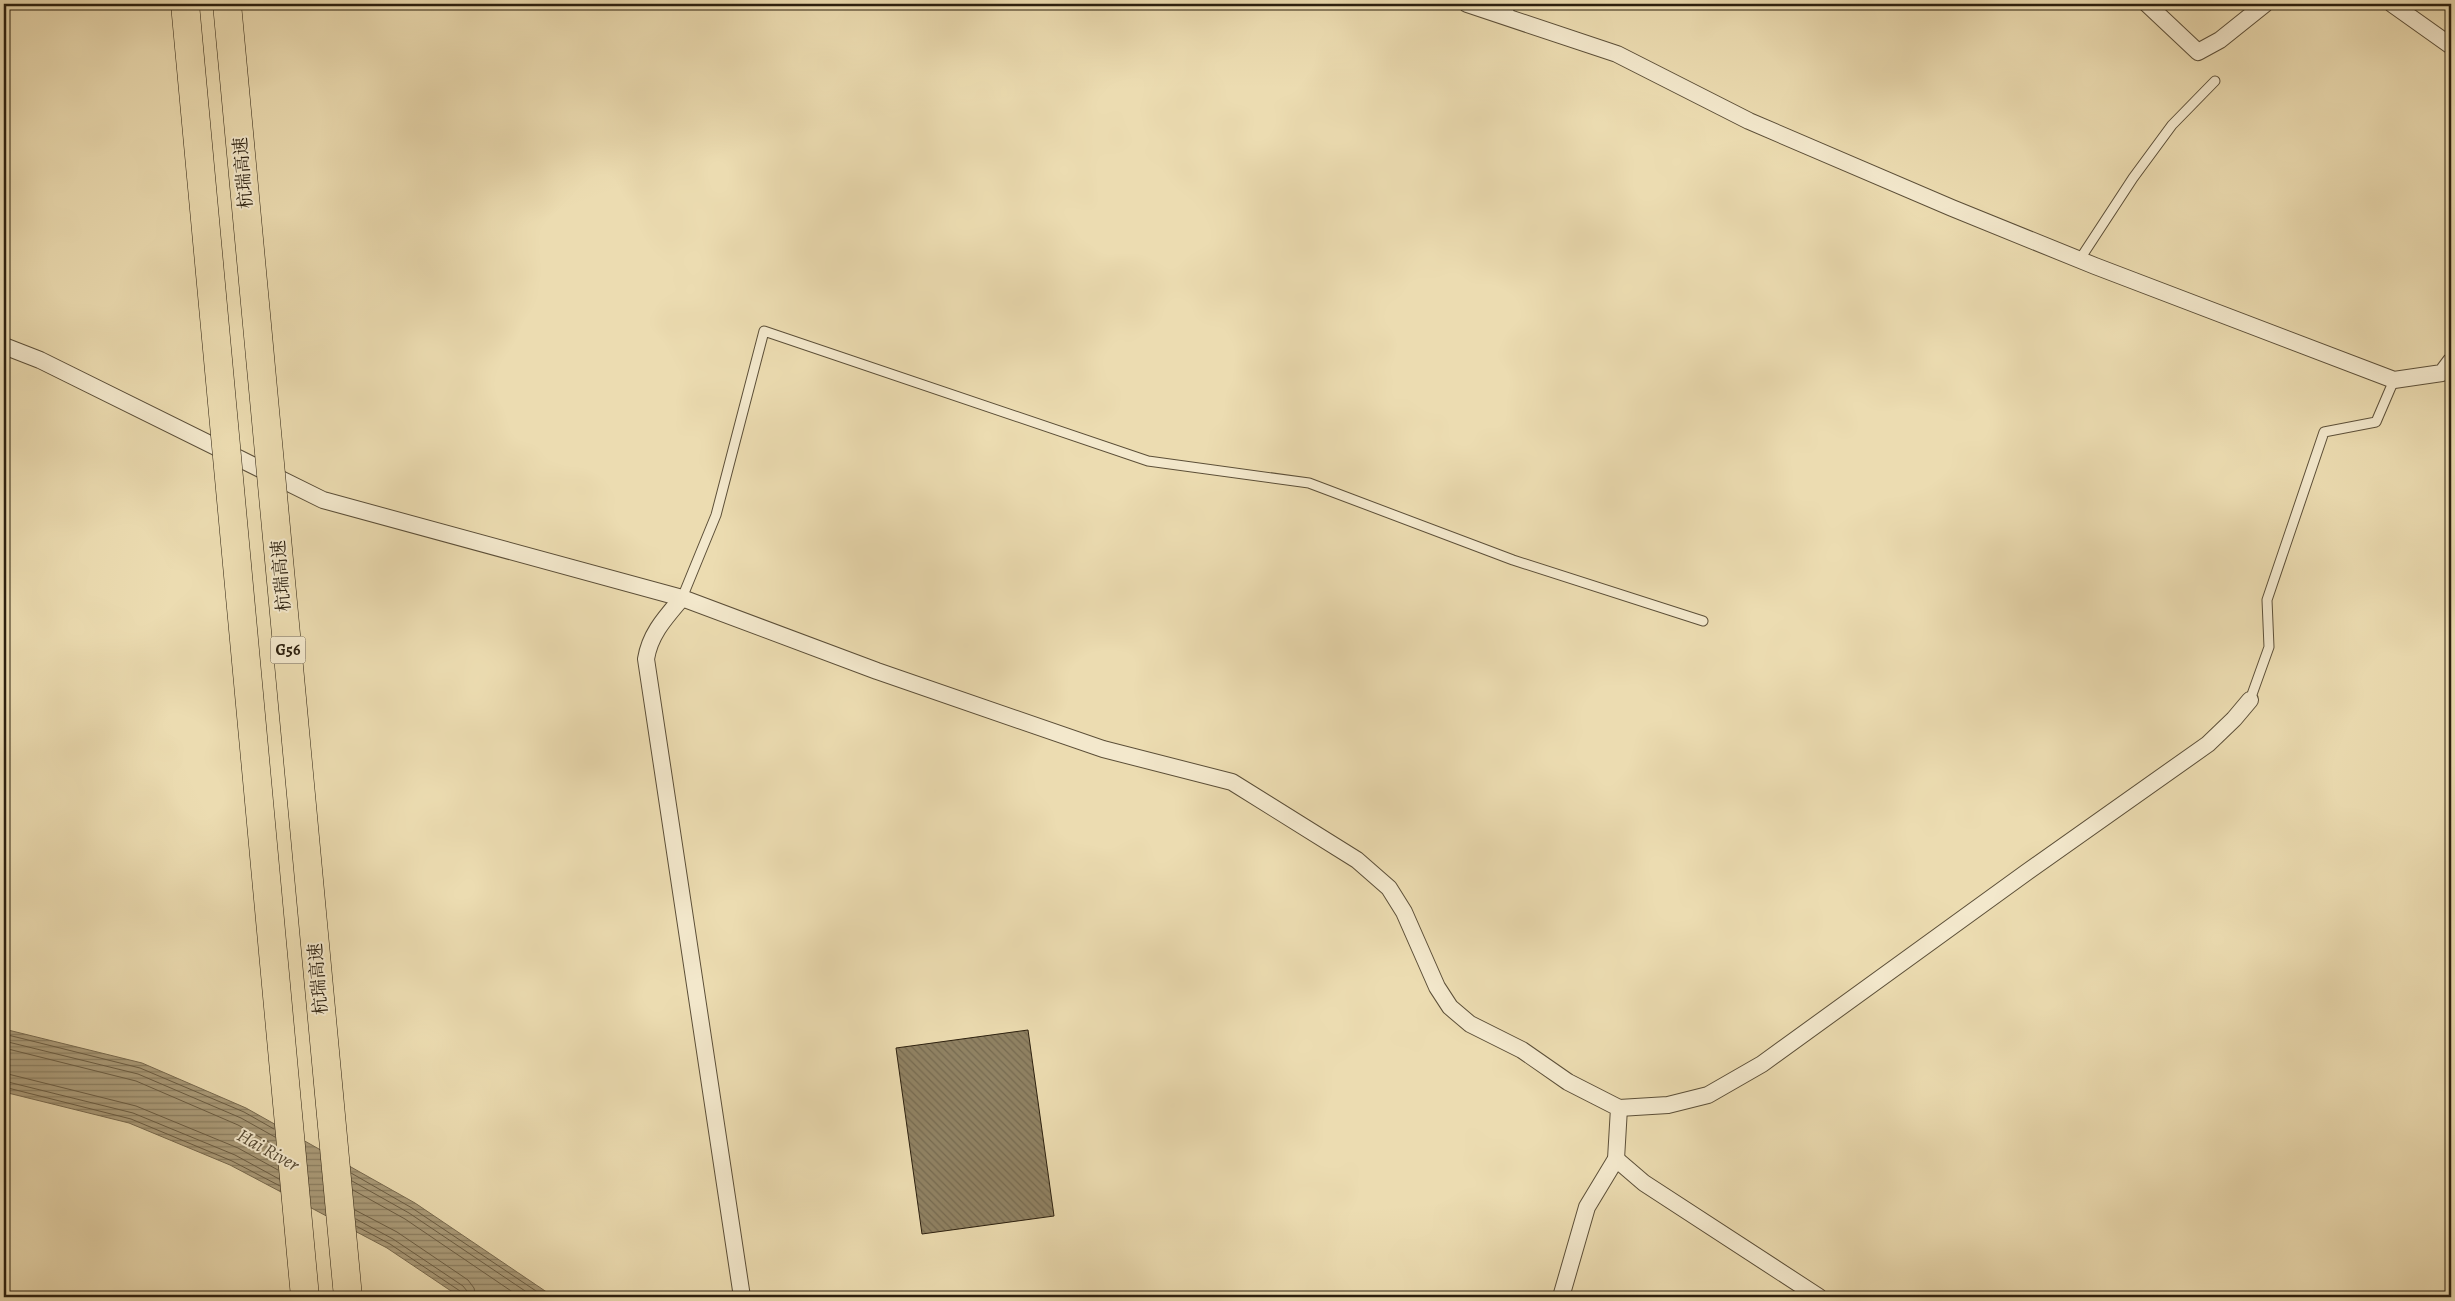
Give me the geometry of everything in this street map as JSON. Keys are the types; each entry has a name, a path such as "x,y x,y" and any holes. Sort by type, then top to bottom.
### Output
{"highway":[{"name":"G56","path":"185,4 305,1297"},
{"name":"杭瑞高速","path":"227,4 348,1297"}],"street":[{"path":"1467,4 1508,10 1616,54 1749,121 1952,208 2394,380 2442,373 2451,361"},
{"path":"2147,4 2198,52 2220,40 2265,4"},
{"path":"2392,4 2451,46"},
{"path":"4,346 40,360 323,500 682,598 877,672 1103,750 1232,782 1357,860 1389,888 1404,912 1437,987 1450,1007 1470,1024 1522,1050 1568,1082 1619,1108 1668,1104 1708,1095 1762,1064 2208,744 2234,719 2250,700"},
{"path":"682,598 656,628 648,644 646,659 742,1297"},
{"path":"1561,1297 1587,1207 1616,1159 1619,1108"},
{"path":"1616,1159 1644,1183 1819,1297"}],"lane":[{"path":"2080,259 2133,178 2172,125 2215,81"},
{"path":"682,598 716,516 764,331 1148,461 1309,483 1513,560 1703,621"},
{"path":"2250,700 2269,647 2267,600 2324,432 2376,422 2394,380"}],"water":[{"name":"Hai River","path":"4,1029 142,1063 246,1108 415,1203 554,1297 460,1297 387,1248 230,1165 129,1123 4,1092"}],"building":[{"path":"1028,1030 1054,1216 922,1234 896,1048"}]}
